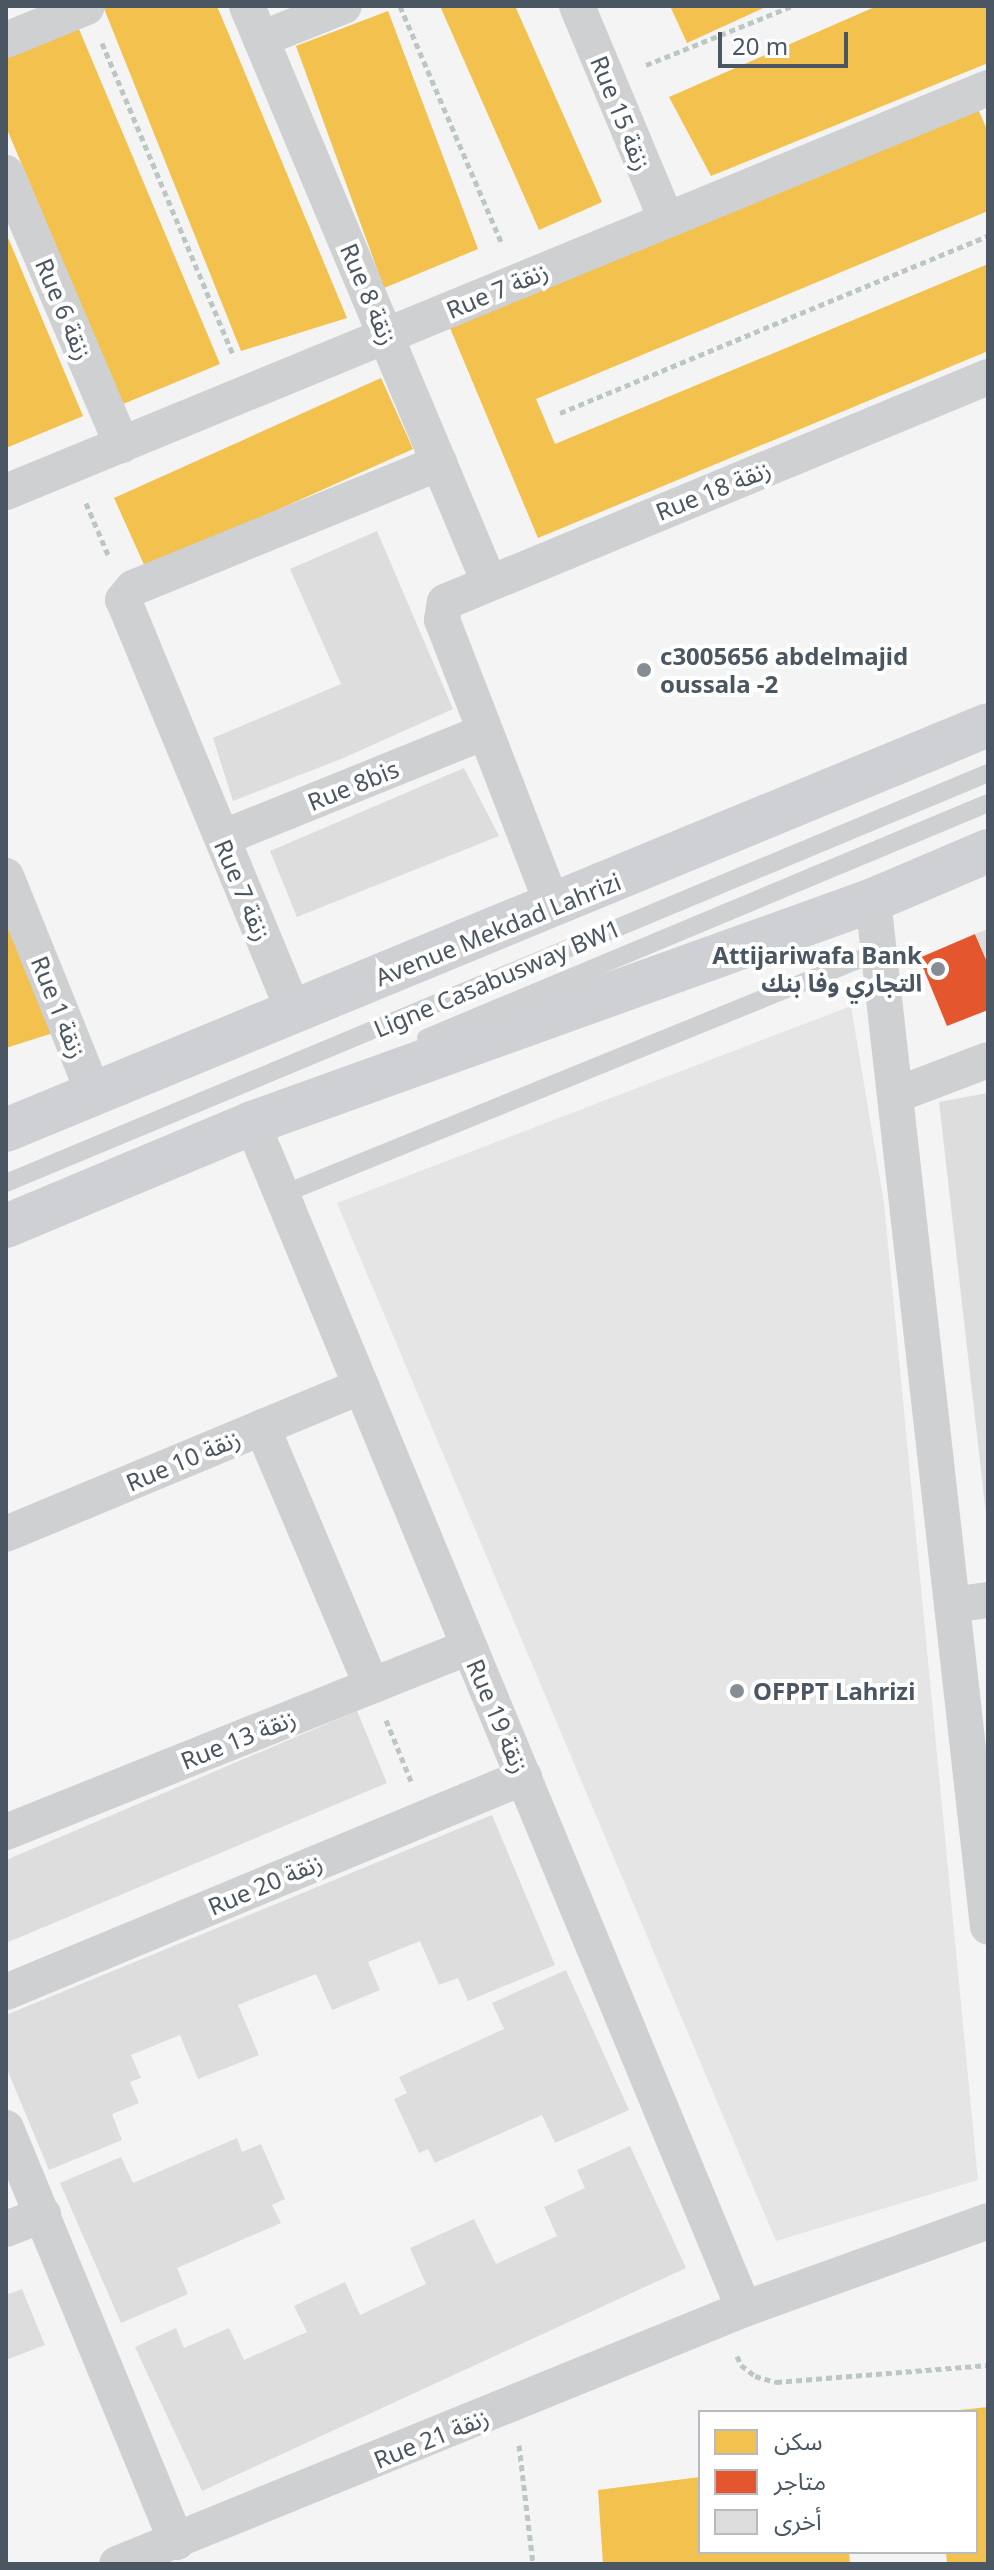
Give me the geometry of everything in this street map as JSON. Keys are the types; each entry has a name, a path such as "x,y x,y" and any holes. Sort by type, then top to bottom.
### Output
{"main road":[{"name":"Avenue Mekdad Lahrizi","path":"6,1130 988,725"},
{"path":"6,1226 252,1123 873,900 988,851"}],"street":[{"name":"Rue 8 زنقة","path":"247,6 489,582"},
{"path":"261,39 344,6"},
{"name":"Rue 15 زنقة","path":"577,6 666,219"},
{"path":"6,40 87,7"},
{"name":"Rue 7 زنقة","path":"6,492 988,88"},
{"name":"Rue 6 زنقة","path":"6,173 122,445"},
{"name":"Rue 18 زنقة","path":"484,732 442,620 442,606 450,597 988,377"},
{"path":"125,595 133,588 439,463"},
{"name":"Rue 7 زنقة","path":"125,595 124,606 294,1012"},
{"path":"484,732 553,906"},
{"name":"Rue 8bis","path":"222,838 484,732"},
{"name":"Rue 1 زنقة","path":"6,876 94,1094"},
{"path":"873,900 988,1927"},
{"path":"896,1095 988,1060"},
{"name":"Rue 19 زنقة","path":"252,1123 524,1777 736,2312"},
{"name":"Rue 10 زنقة","path":"6,1534 361,1386"},
{"path":"262,1427 372,1686"},
{"path":"952,1605 988,1600"},
{"name":"Rue 13 زنقة","path":"6,1832 469,1647"},
{"name":"Rue 20 زنقة","path":"6,1992 524,1777"},
{"path":"6,2128 177,2542"},
{"path":"6,2229 43,2215"},
{"name":"Rue 21 زنقة","path":"117,2564 736,2312 988,2221"}],"lane":[{"name":"Ligne Casabusway BW1","path":"6,1183 988,773"},
{"name":"Ligne Casabusway BW1","path":"6,1213 988,803"},
{"path":"281,1195 880,951"}],"path":[{"path":"400,6 518,281"},
{"path":"608,80 792,6"},
{"path":"87,7 249,392"},
{"path":"560,413 988,236"},
{"path":"70,466 125,595"},
{"path":"372,1686 426,1817"},
{"path":"736,2312 741,2365 755,2376 776,2382 988,2365"},
{"path":"514,2404 533,2564"}],"shaded area":[{"name":"OFPPT Lahrizi","path":"851,1006 884,1203 978,2180 776,2241 337,1203"}],"building: سكن":[{"path":"103,6 217,6 347,318 241,351"},
{"path":"440,6 515,6 602,202 539,230"},
{"path":"670,6 768,6 687,43"},
{"path":"877,6 988,6 988,63 711,176 669,97"},
{"path":"388,11 478,249 384,288 296,46"},
{"path":"73,15 220,364 123,404 6,127 6,43"},
{"path":"978,109 988,132 988,211 536,399 555,444 988,264 988,351 538,538 450,328"},
{"path":"6,233 83,416 6,448"},
{"path":"381,378 413,449 146,569 114,498"},
{"path":"6,923 53,1033 6,1048"},
{"path":"988,2407 988,2564 947,2564 946,2554 978,2554 978,2410 960,2410"},
{"path":"698,2477 698,2554 849,2554 850,2564 603,2564 598,2490"}],"building: متاجر":[{"path":"975,934 988,964 988,1010 947,1026 919,958"}],"building: أخرى":[{"path":"377,531 453,709 341,759 233,801 213,738 341,684 290,569"},
{"path":"464,768 499,836 297,917 270,851"},
{"path":"988,929 988,964 975,934"},
{"path":"988,1093 988,1514 986,1514 939,1102"},
{"path":"357,1711 387,1783 6,1943 6,1860"},
{"path":"492,1815 555,1965 468,2001 458,1978 439,1985 420,1941 368,1962 380,1990 332,2010 316,1974 238,2005 259,2055 198,2079 180,2035 131,2055 141,2078 130,2082 139,2103 112,2114 122,2140 49,2170 6,2067 6,2015"},
{"path":"566,1970 629,2110 555,2143 542,2115 435,2163 428,2149 419,2153 394,2099 407,2093 399,2077 504,2029 492,2003"},
{"path":"237,2138 242,2152 261,2144 285,2199 272,2205 281,2223 177,2268 188,2294 121,2323 60,2183 121,2157 133,2183"},
{"path":"630,2146 686,2268 202,2491 135,2347 176,2328 184,2348 229,2328 244,2360 307,2332 294,2306 345,2282 360,2315 426,2284 410,2248 474,2219 496,2264 557,2236 544,2207 585,2188 577,2170"},
{"path":"22,2289 45,2345 6,2360 6,2295"}],"place":[{"name":"c3005656 abdelmajid oussala -2","path":"644,670"},
{"name":"Attijariwafa Bank التجاري وفا بنك","path":"938,969"},
{"name":"OFPPT Lahrizi","path":"737,1691"}]}
